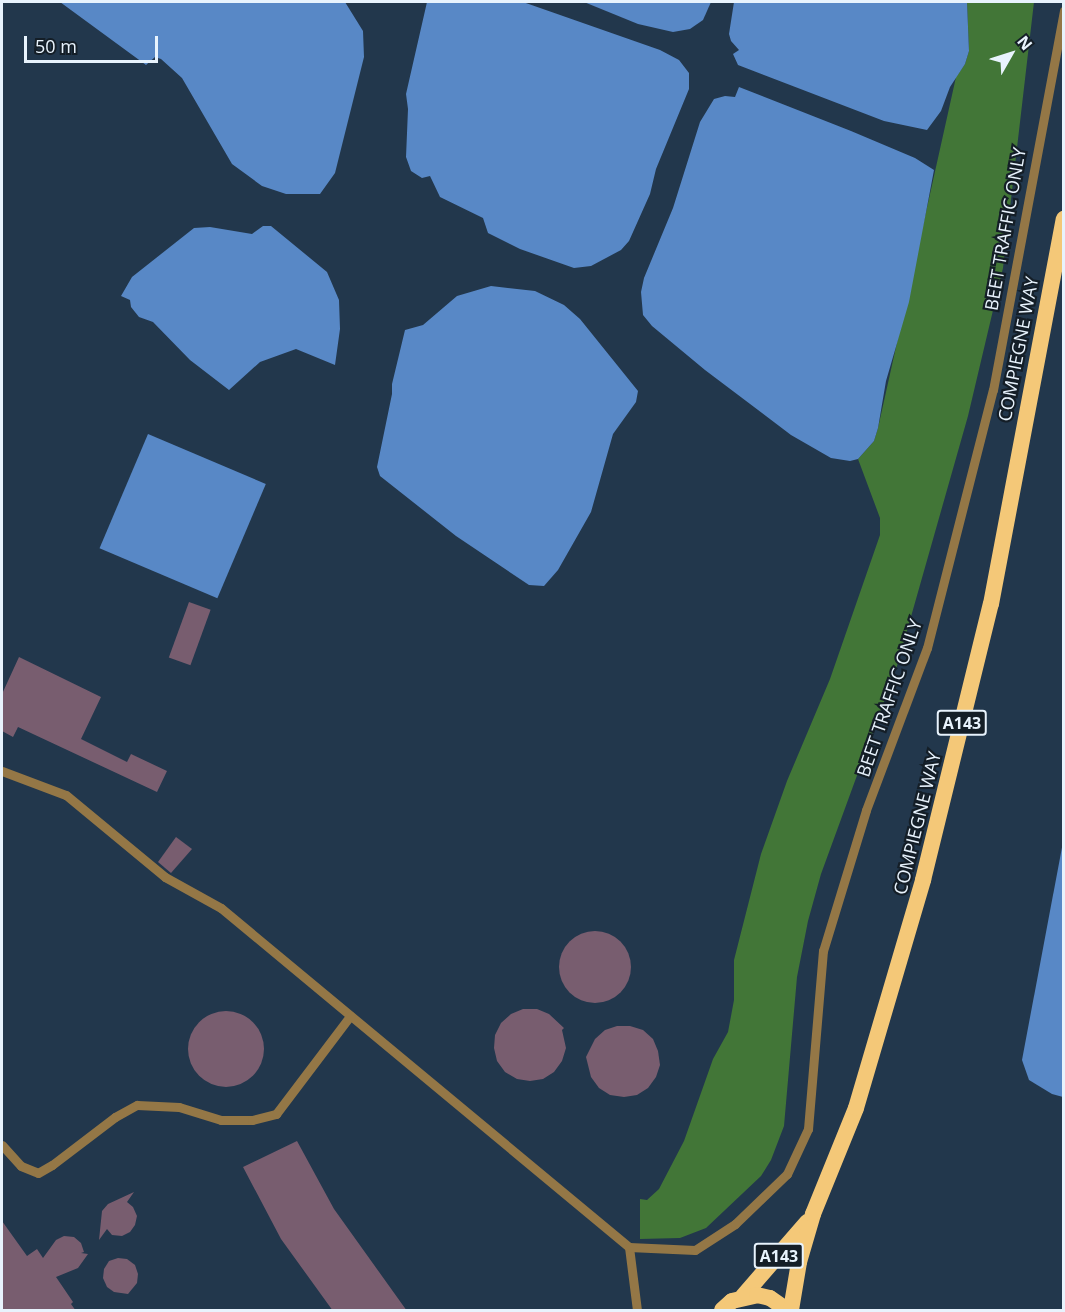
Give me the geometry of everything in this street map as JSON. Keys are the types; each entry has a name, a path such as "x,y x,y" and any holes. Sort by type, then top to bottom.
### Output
{"highway":[{"name":"COMPIEGNE WAY","path":"791,1311 799,1262 813,1214 856,1108 923,880 991,604 1064,219"},
{"name":"COMPIEGNE WAY","path":"722,1311 732,1301 743,1296 813,1214"},
{"path":"743,1296 757,1295 770,1298 787,1311"}],"lane":[{"name":"BEET TRAFFIC ONLY","path":"629,1247 695,1250 728,1229 786,1174 808,1129 823,951 866,810 927,648 939,603 993,390 1064,11"},
{"path":"2,771 66,795 165,877 220,908 629,1247 637,1311"},
{"path":"2,1145 21,1166 38,1173 114,1118 137,1105 178,1107 221,1120 252,1120 276,1114 350,1016"}],"green space":[{"path":"967,2 1034,2 1003,268 968,416 897,666 821,874 808,921 797,977 784,1126 771,1160 761,1176 706,1228 680,1238 640,1239 640,1199 647,1200 659,1189 684,1141 713,1059 728,1032 734,1000 734,960 761,854 787,781 830,679 880,535 880,518 858,459 874,441 878,428 956,77 965,64 969,51"}],"water":[{"path":"60,2 345,2 363,31 364,57 335,173 320,194 286,194 262,186 232,164 182,78 161,59 155,57 146,65"},
{"path":"427,2 523,2 660,50 679,60 689,73 689,89 656,169 650,194 629,241 621,250 591,266 574,268 520,249 488,233 483,218 440,197 430,176 422,178 411,171 406,157 408,109 406,94"},
{"path":"584,2 711,2 703,20 690,29 673,32 638,24"},
{"path":"734,2 967,2 969,51 965,64 950,87 941,111 927,130 884,121 738,65 733,54 739,50 731,41 729,34"},
{"path":"739,87 915,158 934,170 909,302 886,381 878,428 874,441 858,459 850,461 831,458 791,435 705,370 652,326 643,315 641,292 644,278 673,208 700,122 714,99 725,96 735,97"},
{"path":"263,226 271,226 327,272 339,300 340,329 335,365 296,349 260,362 229,390 190,360 153,322 139,317 131,307 130,300 121,296 132,277 194,228 210,227 252,234"},
{"path":"491,286 535,291 564,305 580,319 638,391 636,402 613,434 591,512 558,570 544,586 529,585 456,536 380,476 377,467 392,384 405,330 423,325 457,296"},
{"path":"148,434 266,484 217,598 100,548"},
{"path":"1063,842 1063,1097 1052,1094 1029,1080 1022,1060"}],"building":[{"path":"189,602 211,610 190,665 169,657"},
{"path":"19,657 101,697 81,739 127,762 131,754 167,771 157,792 18,727 13,737 2,731 2,694"},
{"path":"176,837 192,849 171,873 158,862"},
{"path":"595,931 615,937 625,947 631,967 625,987 615,997 595,1003 575,997 565,987 559,967 565,947 575,937"},
{"path":"523,1009 537,1009 549,1014 564,1028 562,1030 566,1048 562,1061 554,1072 543,1079 530,1081 517,1079 505,1072 497,1061 494,1048 495,1035 501,1023 511,1014"},
{"path":"226,1011 240,1014 253,1022 261,1035 264,1049 261,1063 253,1076 240,1084 226,1087 212,1084 199,1076 191,1063 188,1049 191,1035 199,1022 212,1014"},
{"path":"617,1026 630,1026 643,1030 653,1039 658,1051 660,1065 656,1077 648,1088 637,1095 624,1097 610,1095 599,1088 591,1077 586,1057 595,1039 605,1030"},
{"path":"297,1141 334,1209 407,1311 333,1311 281,1239 243,1167"},
{"path":"134,1192 127,1202 133,1207 137,1216 130,1232 122,1236 112,1235 107,1229 99,1240 102,1211 108,1204"},
{"path":"2,1221 27,1256 37,1249 43,1258 56,1240 64,1236 74,1237 81,1243 84,1252 81,1253 88,1254 78,1268 56,1277 73,1302 71,1304 76,1311 2,1311"},
{"path":"118,1258 127,1259 135,1265 138,1274 137,1283 128,1294 114,1292 107,1287 103,1278 104,1269 109,1261"}]}
